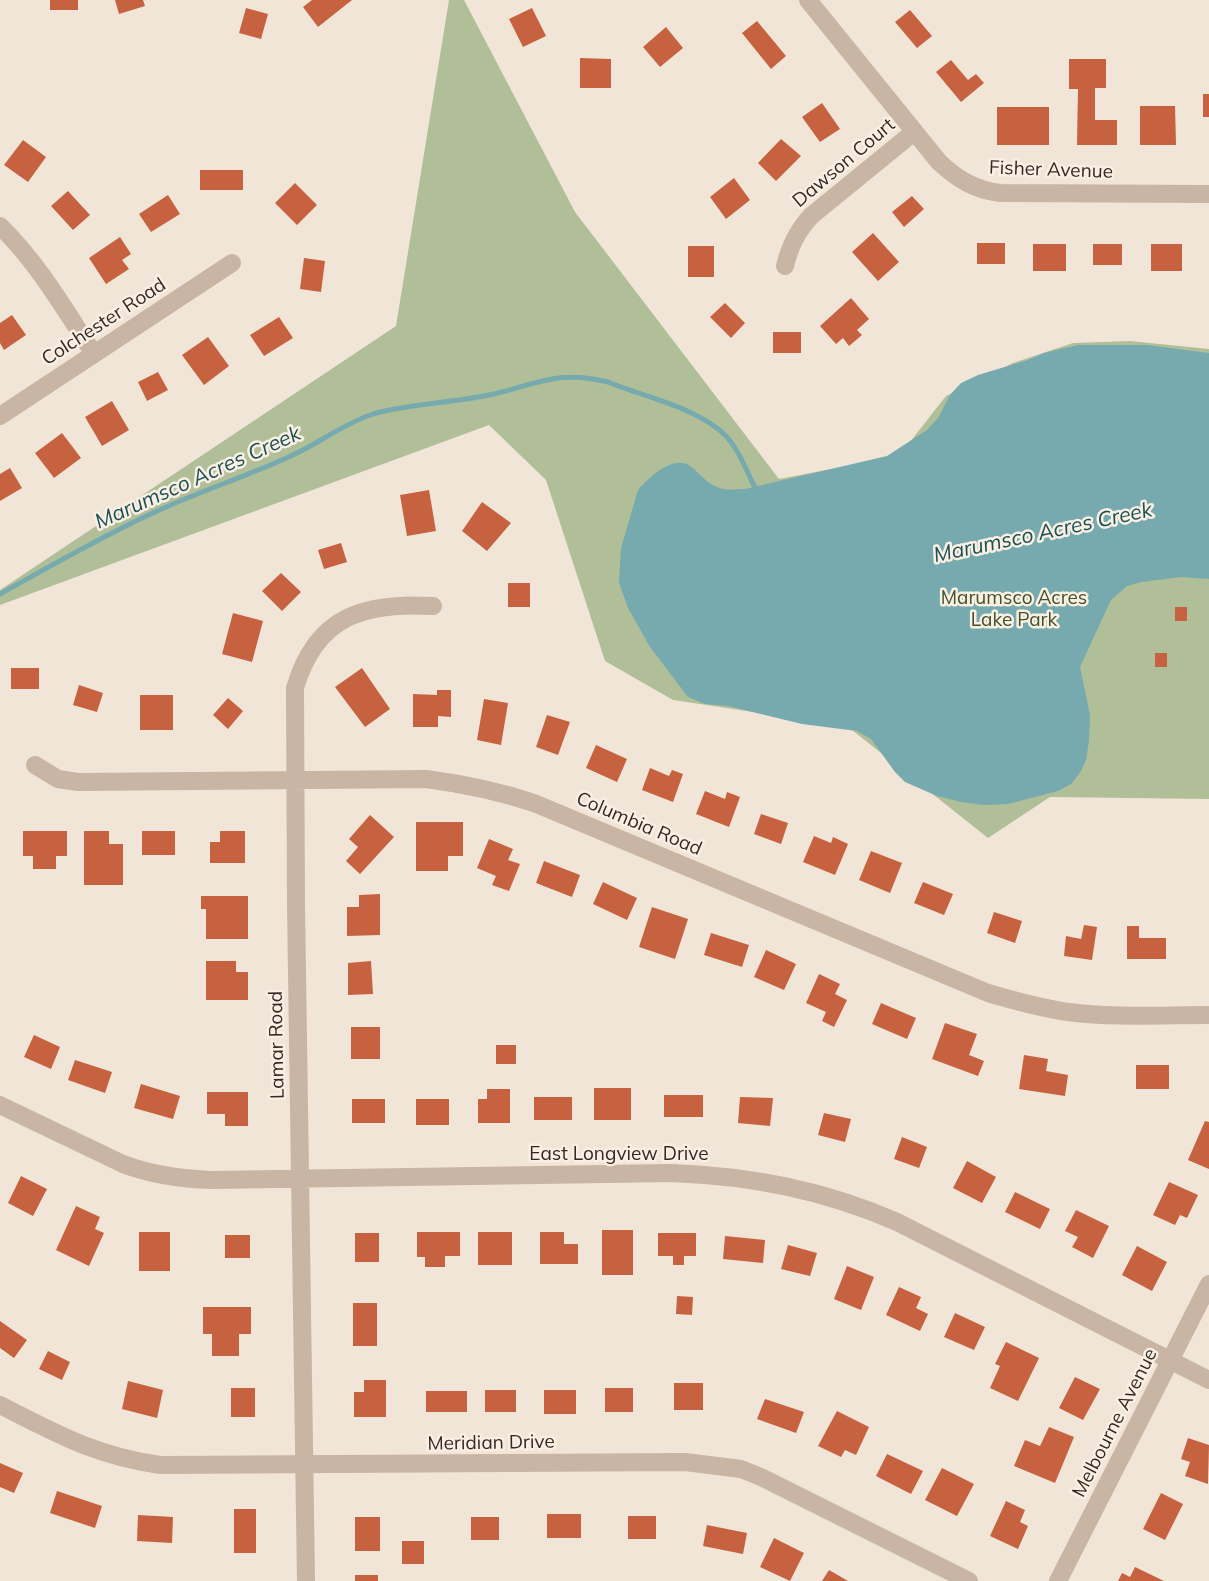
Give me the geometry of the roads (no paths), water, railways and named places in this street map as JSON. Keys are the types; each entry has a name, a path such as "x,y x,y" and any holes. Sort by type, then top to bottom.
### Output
{"street":[{"name":"Fisher Avenue","path":"808,0 939,162 973,186 992,192 1209,194"},
{"name":"Dawson Court","path":"785,266 790,245 811,216 914,132"},
{"path":"0,226 17,242 37,268 94,354"},
{"name":"Colchester Road","path":"0,416 232,263"},
{"name":"Lamar Road","path":"306,1581 295,688 311,649 324,633 353,614 400,604 433,606"},
{"name":"Columbia Road","path":"35,765 58,779 78,782 426,779 497,790 534,803 988,993 1028,1005 1068,1012 1209,1016"},
{"name":"East Longview Drive","path":"0,1105 99,1154 141,1171 199,1180 671,1173 728,1176 795,1187 850,1203 897,1222 1209,1380"},
{"name":"Melbourne Avenue","path":"1058,1581 1209,1284"},
{"name":"Meridian Drive","path":"0,1405 74,1443 109,1456 177,1467 685,1462 725,1466 741,1469 788,1489 969,1581"}],"water":[{"path":"1078,345 1147,345 1209,353 1209,579 1181,577 1142,582 1127,586 1111,600 1080,667 1090,715 1089,741 1086,760 1071,784 1058,791 1008,804 961,802 937,796 905,782 871,739 857,731 802,724 728,706 705,704 688,697 650,647 628,608 619,583 621,548 638,490 648,480 669,465 683,463 717,487 745,489 887,456 927,430 961,383 1044,353"}],"waterway":[{"name":"Marumsco Acres Creek","path":"0,594 135,521 293,455 362,418 387,410 494,394 550,379 576,377 608,382 701,418 715,426 731,442 758,493"}],"park label":[{"name":"Marumsco Acres Lake Park","path":"1014,609"}]}
